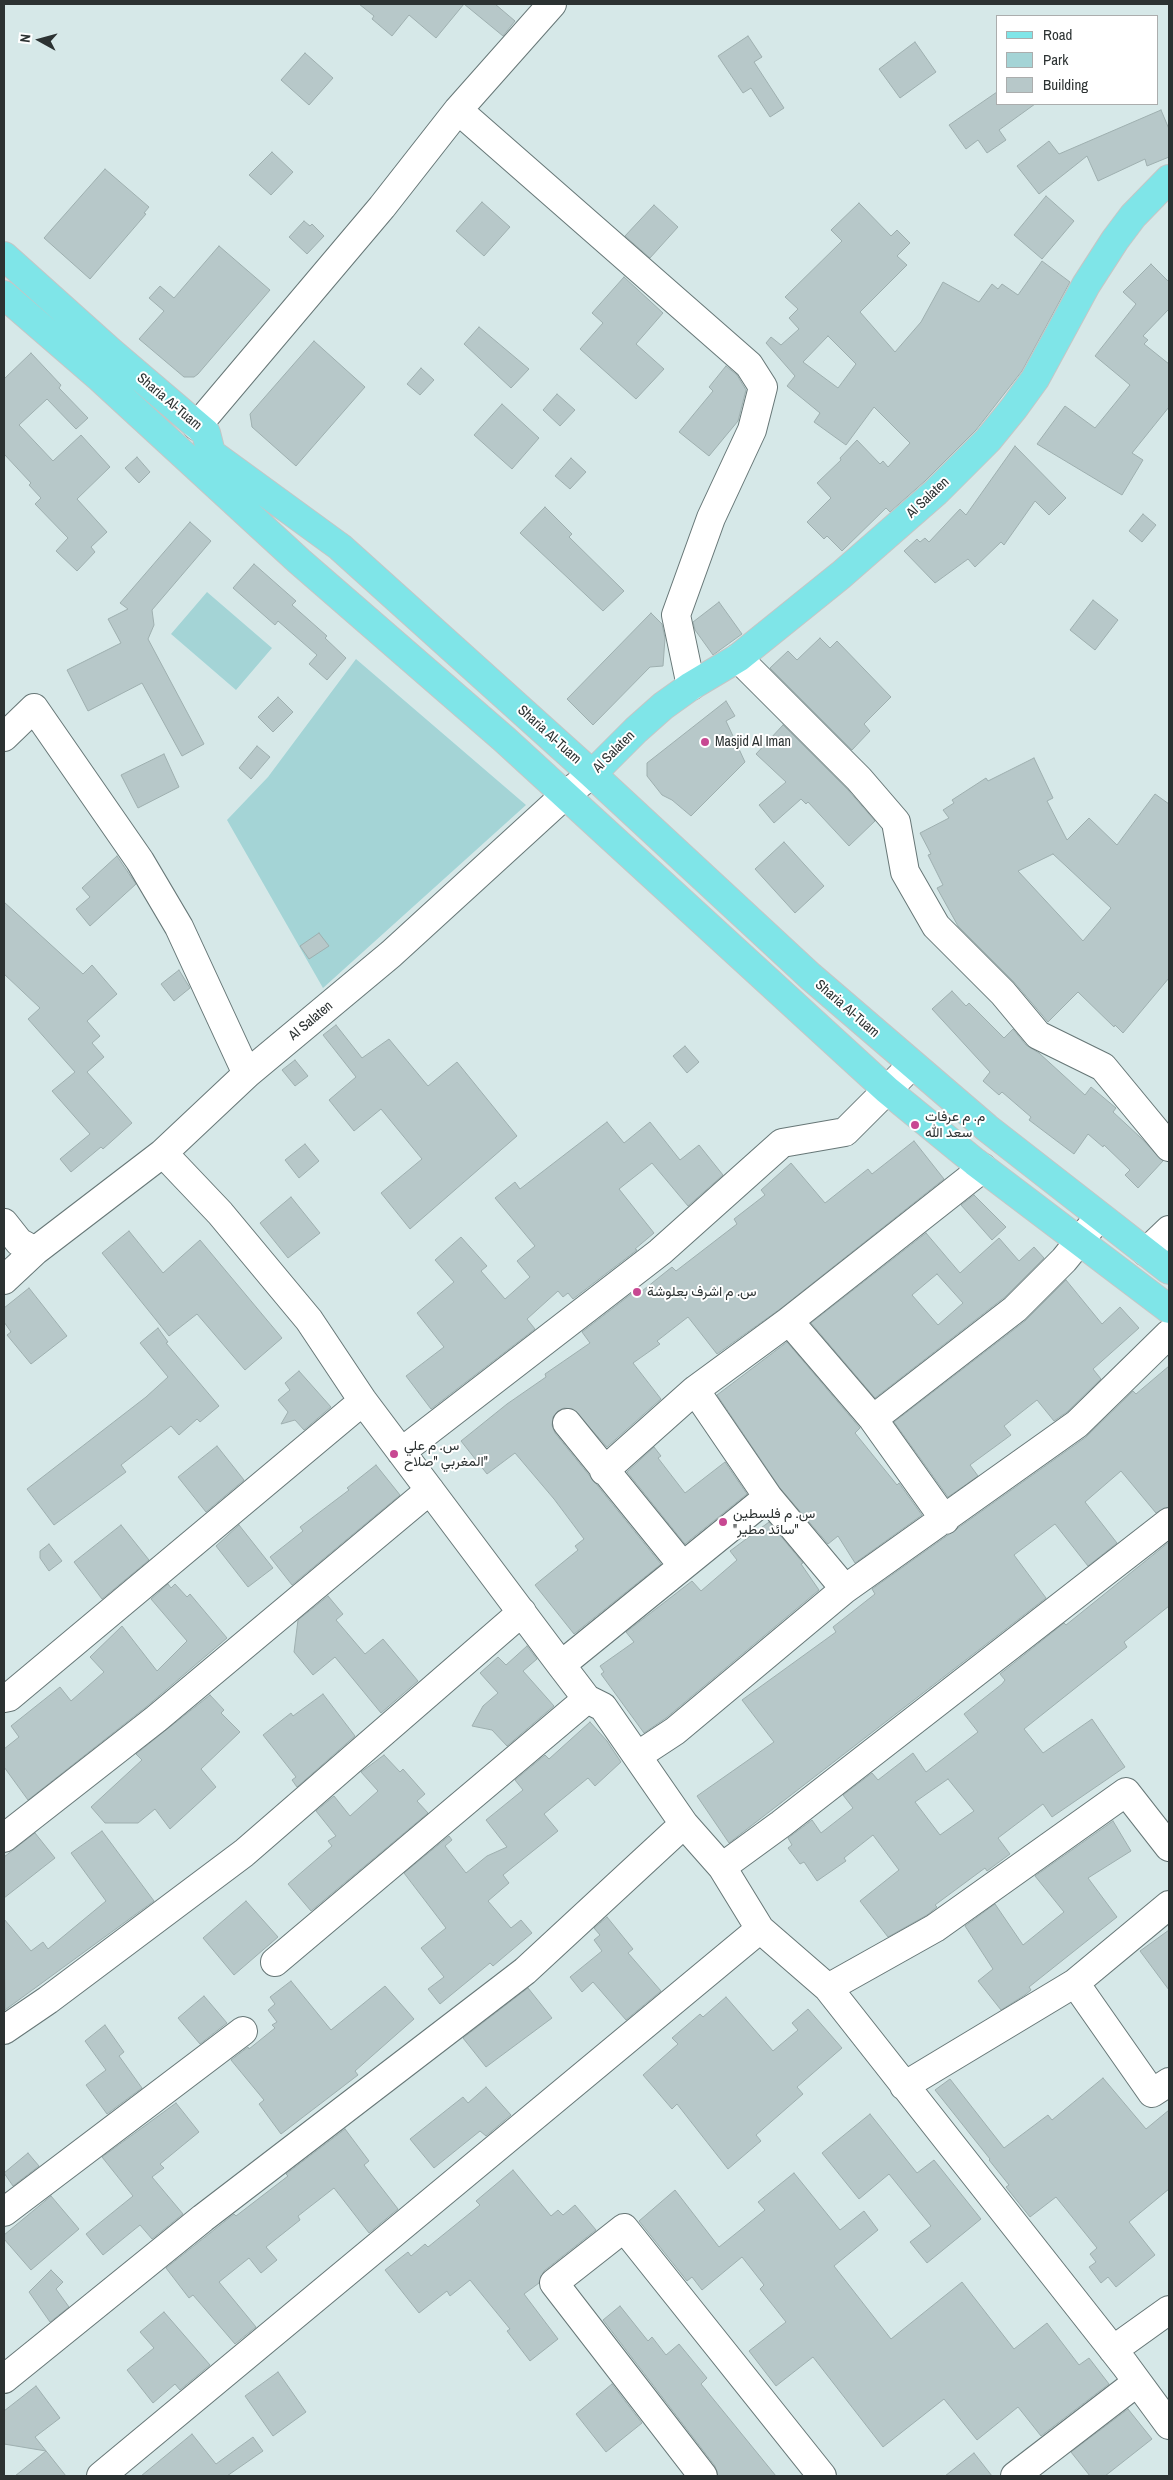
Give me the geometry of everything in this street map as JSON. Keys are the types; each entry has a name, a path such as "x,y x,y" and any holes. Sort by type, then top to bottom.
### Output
{"main road":[{"name":"Al Salaten","path":"592,774 636,730 691,686 738,658 841,575 929,498 988,440 1035,379 1086,286 1115,240 1169,179"},
{"name":"Sharia Al-Tuam","path":"13,265 206,433 211,453 340,547 592,774 810,976 912,1065 1099,1217 1169,1270"},
{"name":"Sharia Al-Tuam","path":"4,295 100,378 299,560 564,795 887,1090 983,1168 1169,1309"}],"street":[{"path":"197,426 382,208 458,110 552,4"},
{"path":"458,110 749,366 763,387 752,430 711,518 676,615 691,686"},
{"path":"4,295 13,265"},
{"path":"738,658 860,779 896,822 905,872 936,926 1004,993 1038,1035 1103,1067 1169,1147"},
{"path":"4,737 34,708 135,853 179,927 247,1074"},
{"name":"Al Salaten","path":"4,1280 35,1251 163,1153 247,1074 391,954 564,795 592,774"},
{"path":"401,1452 660,1252 782,1143 845,1132 912,1065"},
{"path":"163,1153 220,1212 309,1320 363,1401 561,1665 587,1699 603,1707 684,1824 722,1867 760,1930 828,1988 1113,2350 1169,2425"},
{"path":"604,1470 695,1390 789,1321 983,1168"},
{"path":"873,1419 1015,1308 1080,1241 1099,1217"},
{"path":"4,1223 19,1242 35,1251"},
{"path":"1146,1252 1169,1230"},
{"path":"789,1321 873,1419 944,1520"},
{"path":"637,1756 675,1731 845,1589 1077,1424 1169,1334"},
{"path":"695,1390 768,1497 845,1589"},
{"path":"4,1698 363,1401"},
{"path":"567,1423 683,1566"},
{"path":"4,1838 156,1719 430,1490"},
{"path":"561,1665 768,1497"},
{"path":"722,1867 781,1824 1169,1522"},
{"path":"4,2030 48,2000 244,1853 522,1612"},
{"path":"276,1962 587,1699"},
{"path":"828,1988 936,1928 1126,1792 1169,1847"},
{"path":"4,2379 203,2218 525,1971 684,1824"},
{"path":"904,2086 1075,1983 1169,1905"},
{"path":"101,2476 760,1930"},
{"path":"1075,1983 1152,2093 1169,2082"},
{"path":"4,2212 243,2031"},
{"path":"703,2476 554,2283 624,2228 822,2476"},
{"path":"1113,2350 1169,2310"},
{"path":"1015,2476 1136,2383"}],"green space":[{"path":"207,592 272,648 236,690 171,634"},
{"path":"356,659 526,805 323,988 227,820 268,777"}],"building":[{"path":"359,4 464,4 436,38 409,15 392,36 372,19 374,16"},
{"path":"464,4 495,4 515,21 503,36"},
{"path":"748,36 762,57 754,62 784,108 770,117 751,88 743,93 718,56"},
{"path":"915,42 936,72 900,98 879,69"},
{"path":"305,53 333,78 309,105 281,80"},
{"path":"996,93 996,105 1034,105 999,130 1006,140 987,153 978,140 966,149 949,125"},
{"path":"1161,110 1169,129 1169,157 1147,166 1145,159 1098,181 1087,156 1039,194 1017,166 1049,141 1059,154"},
{"path":"272,152 293,172 271,195 249,175"},
{"path":"105,169 149,207 144,213 146,214 90,279 44,238"},
{"path":"1046,196 1074,221 1042,259 1014,235"},
{"path":"482,202 510,227 484,256 456,231"},
{"path":"859,203 891,236 897,230 910,243 897,256 907,265 860,312 895,352 921,322 943,282 979,302 992,284 998,289 1002,284 1018,295 1042,261 1070,282 1022,371 976,430 925,481 890,512 886,508 842,551 827,536 824,539 807,522 831,498 817,483 841,460 840,458 857,440 880,464 883,461 888,467 910,443 874,407 846,445 814,422 820,413 787,386 795,376 766,343 771,337 781,345 799,329 789,318 798,309 785,297 842,241 831,230","holes":["828,336 856,364 838,388 803,362"]},
{"path":"654,205 678,227 650,258 625,236"},
{"path":"304,221 310,226 312,224 324,236 307,254 289,237"},
{"path":"219,246 270,290 198,374 194,377 184,377 139,339 164,311 149,298 160,286 174,298"},
{"path":"1151,264 1169,282 1169,309 1143,336 1148,340 1144,344 1169,364 1169,407 1132,453 1143,460 1122,495 1037,444 1065,406 1095,428 1130,385 1095,356 1136,304 1123,292"},
{"path":"624,277 663,313 636,344 664,369 636,399 580,349 603,323 592,313"},
{"path":"479,327 529,369 511,388 464,344"},
{"path":"314,341 365,387 296,466 252,427 250,414"},
{"path":"31,353 61,385 59,388 88,418 76,429 47,399 19,425 53,461 81,435 110,467 77,499 107,532 91,547 95,552 77,571 56,551 68,538 35,504 41,498 29,485 31,483 4,454 4,379"},
{"path":"726,366 737,375 746,390 738,421 709,456 679,432 713,391 709,387"},
{"path":"421,368 434,380 420,395 407,384"},
{"path":"557,394 575,410 560,426 543,410"},
{"path":"502,404 539,438 512,469 474,435"},
{"path":"1015,446 1066,498 1049,515 1035,501 1004,545 1001,542 975,567 968,559 935,583 904,551 917,539 920,542 925,538 929,542 960,509 966,515"},
{"path":"137,457 150,472 139,483 125,468"},
{"path":"571,458 586,472 570,489 555,476"},
{"path":"545,507 572,534 569,537 624,591 603,611 520,533"},
{"path":"1143,514 1156,525 1142,542 1129,531"},
{"path":"190,522 211,541 152,610 154,625 148,639 204,744 182,756 142,683 88,711 67,670 121,643 108,619 128,609 120,603"},
{"path":"254,564 296,601 292,605 327,636 325,638 346,658 327,680 309,664 317,655 278,621 275,625 233,588"},
{"path":"1093,600 1118,620 1095,650 1070,630"},
{"path":"719,602 742,634 713,655 695,630 693,622"},
{"path":"651,613 662,624 665,638 663,666 650,667 593,725 567,699"},
{"path":"820,638 830,648 837,641 891,697 864,724 870,731 852,750 770,668 788,651 797,660"},
{"path":"278,697 293,712 273,732 258,717"},
{"name":"Masjid Al Iman","path":"726,701 735,716 726,721 745,762 691,816 672,800 662,795 647,776 647,763"},
{"path":"783,725 848,790 875,821 849,846 808,802 806,804 801,799 774,823 759,805 786,782 756,754"},
{"path":"257,746 270,757 251,779 239,768"},
{"path":"164,754 179,787 138,808 121,775"},
{"path":"1034,758 1053,798 1047,801 1067,840 1089,818 1117,845 1155,794 1169,804 1169,978 1123,1033 1115,1025 1114,1027 1078,992 1048,1022 1014,982 958,926 937,888 943,885 928,855 931,854 920,833 949,818 943,810 954,803 952,800 986,778 988,781","holes":["1053,854 1111,908 1083,941 1018,871"]},
{"path":"784,842 824,886 795,913 755,869"},
{"path":"117,856 136,884 90,926 76,909 90,897 82,888"},
{"path":"4,902 83,974 92,965 117,994 87,1021 100,1036 92,1043 104,1057 87,1072 132,1123 103,1149 101,1147 71,1172 60,1159 90,1134 52,1091 75,1072 28,1019 40,1008 4,974"},
{"path":"319,933 329,946 309,959 300,946"},
{"path":"179,970 190,988 174,1001 161,984"},
{"path":"952,991 966,1006 969,1003 1004,1038 1013,1029 1026,1045 1039,1053 1085,1095 1091,1087 1116,1108 1113,1112 1163,1161 1138,1188 1125,1175 1130,1170 1104,1145 1103,1147 1088,1134 1074,1154 1029,1120 1031,1117 1002,1092 999,1095 983,1081 990,1072 932,1009"},
{"path":"336,1025 362,1058 389,1039 428,1086 457,1062 517,1136 410,1229 381,1193 422,1159 381,1109 354,1131 329,1100 356,1077 323,1035"},
{"path":"685,1046 699,1062 687,1073 673,1056"},
{"path":"295,1060 308,1076 295,1086 282,1070"},
{"path":"607,1122 624,1143 650,1122 680,1160 699,1145 723,1175 688,1206 652,1163 619,1189 654,1233 635,1249 637,1250 573,1299 568,1293 563,1297 558,1291 527,1319 535,1329 431,1409 406,1376 444,1347 417,1313 454,1282 435,1260 461,1237 487,1266 481,1271 505,1299 530,1277 517,1261 535,1246 495,1198 515,1182 520,1189"},
{"path":"914,1141 944,1179 780,1309 717,1354 688,1317 657,1341 660,1344 633,1363 661,1399 607,1447 573,1409 564,1408 553,1417 552,1425 555,1433 661,1564 574,1634 535,1585 578,1550 575,1546 584,1539 554,1499 515,1453 487,1474 461,1441 507,1404 546,1377 545,1374 590,1343 582,1332 639,1288 642,1291 672,1267 676,1271 737,1224 734,1219 765,1195 761,1190 791,1163 825,1203 868,1169 872,1174"},
{"path":"305,1144 319,1161 299,1178 285,1160"},
{"path":"974,1195 1006,1227 992,1240 961,1205"},
{"path":"291,1197 320,1233 288,1258 260,1223"},
{"path":"129,1231 163,1273 200,1240 282,1338 245,1370 197,1314 169,1336 102,1253"},
{"path":"926,1233 960,1273 999,1238 1019,1261 1034,1247 1044,1258 1005,1297 875,1398 811,1323","holes":["937,1274 963,1303 938,1325 912,1295"]},
{"path":"1066,1280 1102,1324 1120,1307 1139,1328 1093,1369 1101,1379 1067,1412 1054,1421 1037,1400 1004,1426 1011,1435 970,1465 978,1476 948,1497 894,1422 1025,1321"},
{"path":"29,1288 67,1336 31,1364 7,1335 11,1332 4,1322 4,1308"},
{"path":"158,1328 168,1342 166,1343 219,1406 200,1422 197,1419 179,1435 171,1426 121,1465 126,1472 54,1525 27,1489 146,1397 168,1377 140,1343"},
{"path":"787,1342 860,1428 855,1433 897,1485 899,1483 922,1515 855,1563 838,1536 828,1544 780,1488 717,1395"},
{"path":"1169,1366 1169,1507 1156,1513 1121,1471 1085,1502 1117,1543 1088,1566 1055,1524 1014,1555 1046,1598 729,1843 697,1796 774,1742 742,1700 836,1632 833,1627 875,1594 872,1589 1086,1437 1133,1391 1136,1394"},
{"path":"299,1371 331,1407 304,1430 295,1420 281,1424 288,1412 278,1400 290,1390 285,1383"},
{"path":"217,1446 244,1480 206,1512 178,1477"},
{"path":"654,1447 661,1456 658,1458 685,1493 725,1462 747,1494 685,1544 627,1472"},
{"path":"376,1465 400,1495 292,1585 270,1557 303,1531 300,1527 349,1490 347,1488"},
{"path":"769,1522 803,1563 801,1564 819,1590 666,1718 644,1733 601,1674 604,1672 600,1666 634,1642 626,1632 692,1581 701,1591 737,1560 730,1551"},
{"path":"121,1525 149,1560 102,1599 74,1562"},
{"path":"239,1525 273,1568 248,1587 216,1546"},
{"path":"1169,1542 1169,1606 1124,1642 1127,1647 1024,1729 1043,1753 1092,1719 1125,1767 1052,1817 1043,1804 998,1838 1010,1854 987,1871 985,1868 935,1905 937,1907 927,1915 888,1937 860,1901 899,1870 873,1835 844,1858 846,1861 817,1881 804,1862 800,1864 788,1848 792,1845 788,1838 812,1820 821,1833 853,1808 843,1795 872,1773 878,1780 913,1753 926,1772 978,1732 964,1714 1002,1684 1005,1680 1000,1674 1064,1623 1066,1625","holes":["948,1779 974,1811 940,1835 915,1802"]},
{"path":"49,1544 62,1561 49,1571 40,1558 40,1551"},
{"path":"168,1584 171,1588 175,1584 187,1597 190,1594 227,1638 146,1707 28,1800 4,1767 4,1749 19,1737 11,1726 60,1687 71,1701 104,1672 90,1657 122,1626 157,1671 187,1641 151,1599"},
{"path":"328,1596 343,1614 336,1620 365,1654 383,1639 418,1681 381,1713 335,1657 313,1675 294,1652 298,1620"},
{"path":"527,1646 537,1659 523,1671 554,1706 507,1746 492,1730 472,1726 483,1706 498,1693 480,1673 498,1657 506,1665"},
{"path":"323,1694 355,1736 297,1787 292,1780 296,1777 263,1735 291,1713 293,1716"},
{"path":"210,1695 224,1710 221,1713 240,1732 201,1769 216,1787 170,1829 155,1809 138,1823 105,1823 91,1807 142,1760 136,1754"},
{"path":"590,1722 607,1741 621,1762 595,1786 588,1778 544,1814 558,1831 503,1875 509,1883 488,1901 511,1928 521,1920 532,1933 493,1966 490,1963 440,2004 428,1989 444,1977 421,1948 446,1928 404,1873 449,1836 452,1840 445,1846 466,1873 487,1856 507,1847 486,1820 523,1790 515,1780 545,1755 549,1759"},
{"path":"384,1755 400,1772 403,1769 425,1794 417,1801 428,1813 311,1911 288,1884 332,1846 328,1841 336,1836 316,1811 334,1796 350,1816 378,1791 361,1772"},
{"path":"1113,1821 1131,1851 1088,1878 1117,1917 1029,1987 1031,1990 1025,1995 1001,2010 978,1981 993,1969 965,1926 995,1904 1023,1945 1064,1912 1035,1876"},
{"path":"102,1831 154,1901 5,2010 4,1919 31,1951 43,1942 48,1949 106,1901 71,1853"},
{"path":"35,1833 55,1858 4,1898 4,1857"},
{"path":"246,1901 278,1937 234,1975 203,1938"},
{"path":"607,1917 633,1949 628,1953 661,1991 626,2020 593,1982 582,1992 570,1977 602,1951 594,1940 600,1935 594,1928"},
{"path":"1169,1930 1169,1990 1140,1951"},
{"path":"291,1981 331,2030 385,1986 414,2019 355,2071 358,2075 281,2134 259,2104 264,2100 231,2060 248,2047 249,2049 275,2028 272,2025 277,2022 268,2010 275,2004 270,1997"},
{"path":"528,1988 552,2018 486,2067 463,2038"},
{"path":"204,1996 227,2023 200,2044 178,2018"},
{"path":"726,1997 773,2051 798,2030 792,2023 808,2009 842,2048 797,2087 803,2094 756,2135 761,2141 728,2169 677,2104 672,2109 643,2075 678,2044 672,2038 700,2014 703,2017"},
{"path":"105,2025 124,2052 119,2056 142,2088 107,2114 86,2085 106,2070 85,2041"},
{"path":"1103,2078 1146,2129 1169,2110 1169,2189 1129,2222 1155,2255 1116,2287 1108,2277 1101,2283 1089,2267 1096,2262 1090,2254 1097,2248 1056,2197 1030,2217 1006,2187 1009,2185 990,2159 935,2090 950,2079 1004,2148 1048,2115 1052,2120"},
{"path":"486,2087 511,2115 486,2136 480,2131 434,2168 410,2139 463,2097 468,2103"},
{"path":"176,2103 199,2132 160,2164 164,2168 152,2177 183,2214 152,2239 140,2225 103,2255 86,2234 133,2196 102,2157"},
{"path":"870,2114 917,2173 934,2160 981,2219 927,2263 910,2242 931,2226 889,2174 859,2199 822,2153"},
{"path":"345,2129 369,2161 364,2165 398,2209 369,2233 334,2188 298,2216 300,2220 266,2247 277,2260 261,2273 249,2258 219,2282 256,2327 235,2344 193,2295 189,2298 166,2268 234,2214 236,2216 288,2176 286,2174"},
{"path":"28,2153 39,2166 13,2186 4,2173"},
{"path":"513,2170 551,2216 558,2210 563,2215 575,2205 596,2230 544,2271 539,2283 524,2294 558,2339 530,2361 507,2331 510,2329 470,2280 450,2296 447,2291 419,2313 385,2270 408,2252 411,2256 425,2244 428,2247 480,2205 476,2201"},
{"path":"794,2173 840,2230 864,2211 878,2230 834,2266 891,2339 962,2282 1014,2349 1047,2323 1079,2365 1089,2358 1109,2384 1041,2436 1018,2407 977,2440 944,2399 883,2447 813,2357 776,2386 749,2351 786,2322 760,2289 764,2285 742,2257 702,2290 692,2277 687,2281 639,2221 675,2190 719,2247 765,2210 758,2202"},
{"path":"51,2196 79,2229 31,2270 4,2239 4,2235"},
{"path":"51,2270 63,2282 56,2289 69,2307 50,2322 29,2292"},
{"path":"620,2306 648,2341 652,2337 666,2355 679,2344 707,2378 701,2384 776,2476 718,2476 715,2466 603,2320"},
{"path":"164,2312 210,2365 180,2390 175,2384 153,2403 127,2370 154,2348 140,2332"},
{"path":"278,2372 306,2412 273,2436 245,2396"},
{"path":"612,2384 642,2423 606,2452 576,2414"},
{"path":"36,2386 60,2418 35,2437 66,2476 15,2476 46,2451 4,2444 4,2411"},
{"path":"1128,2409 1152,2439 1105,2476 1090,2476 1071,2452"},
{"path":"192,2434 216,2464 253,2437 263,2451 227,2476 141,2476"},
{"path":"974,2453 992,2476 945,2476"}],"place":[{"name":"Masjid Al Iman","path":"705,742"},
{"name":"م. م عرفات سعد الله","path":"915,1125"},
{"name":"س. م اشرف بعلوشة","path":"637,1292"},
{"name":"س. م علي المغربي \"صلاح\"","path":"394,1454"},
{"name":"س. م فلسطين \"سائد مطير\"","path":"723,1522"}]}
